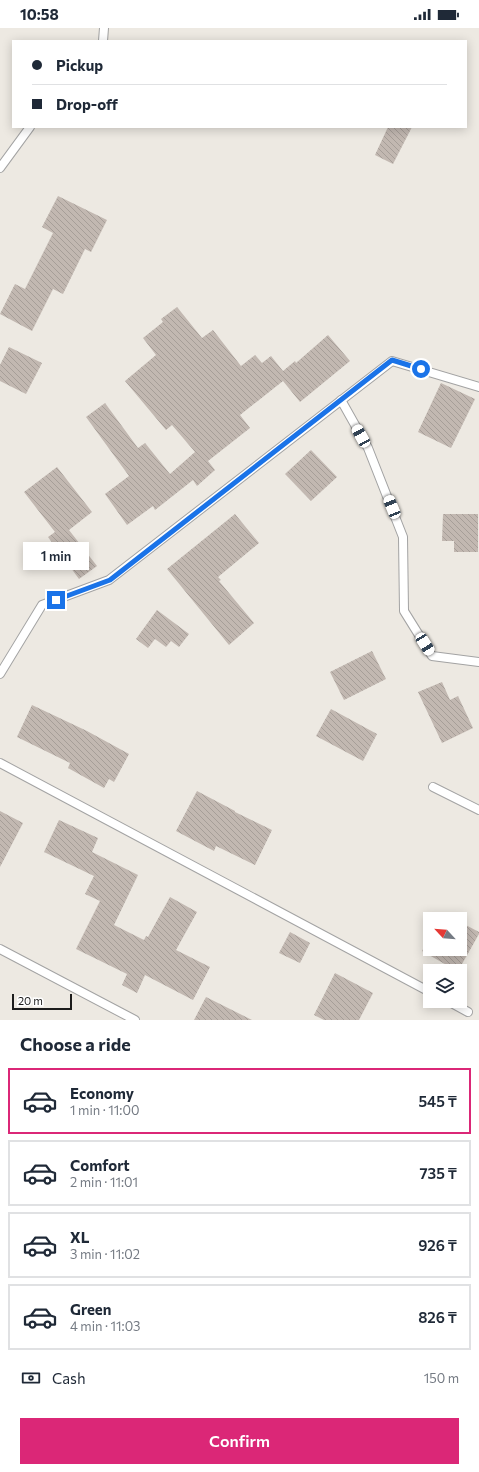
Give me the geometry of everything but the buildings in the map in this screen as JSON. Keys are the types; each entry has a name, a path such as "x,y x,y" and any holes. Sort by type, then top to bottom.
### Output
{"lane":[{"path":"103,40 104,28"},
{"path":"0,168 29,128"},
{"path":"0,674 42,606 110,580 392,360 479,387"},
{"path":"342,400 368,448 403,537 404,611 432,656 479,662"},
{"path":"0,763 423,988"},
{"path":"433,786 479,810"},
{"path":"0,949 135,1020"},
{"path":"461,1008 468,1012"}],"route":[{"path":"56,600 110,580 392,360 421,369"}]}
